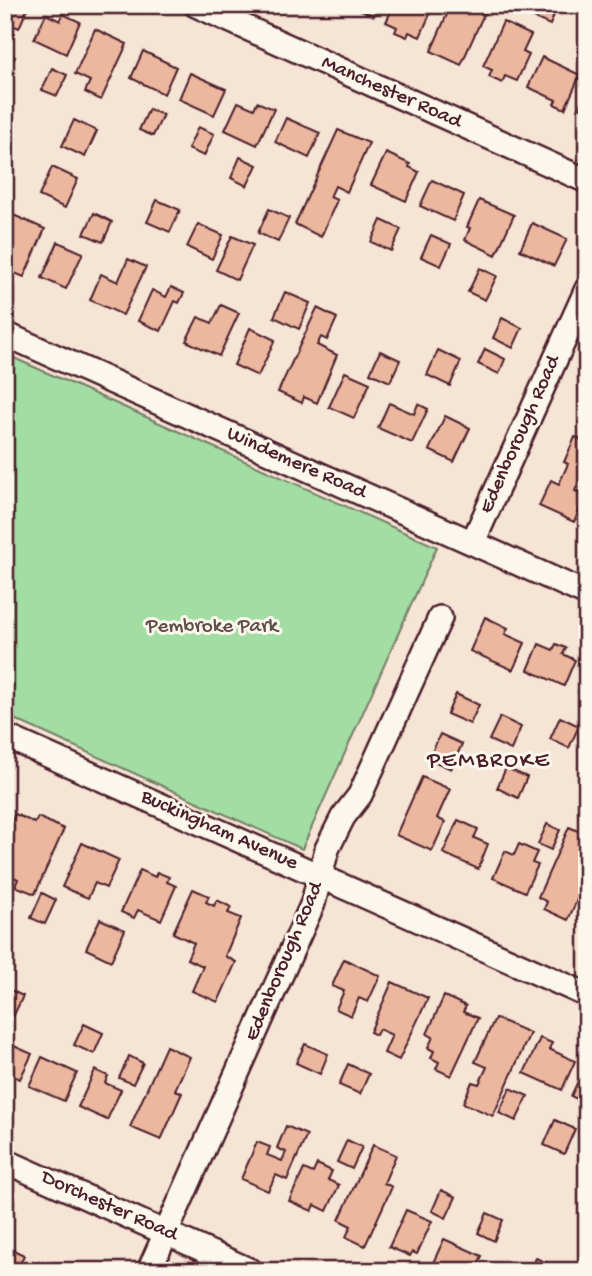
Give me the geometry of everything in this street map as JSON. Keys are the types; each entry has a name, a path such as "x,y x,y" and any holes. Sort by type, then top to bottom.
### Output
{"street":[{"name":"Manchester Road","path":"196,5 587,181"},
{"name":"Edenborough Road","path":"473,542 587,289"},
{"name":"Windemere Road","path":"5,334 587,594"},
{"name":"Edenborough Road","path":"149,1271 313,903 327,849 343,817 360,795 440,618"},
{"name":"Buckingham Avenue","path":"5,736 587,995"},
{"name":"Dorchester Road","path":"5,1161 251,1271"}],"green space":[{"name":"Pembroke Park","path":"5,354 437,547 302,849 5,715"}],"building":[{"path":"5,5 29,5 19,28 5,22"},
{"path":"349,5 379,5 374,16"},
{"path":"394,5 434,5 420,37 409,32 407,37 395,32 397,27 386,22"},
{"path":"451,5 488,5 461,65 431,51"},
{"path":"531,5 558,5 550,25 527,15"},
{"path":"46,14 60,21 63,14 80,22 66,54 34,39"},
{"path":"503,22 531,35 523,52 529,55 517,81 505,76 502,83 489,77 492,70 483,66"},
{"path":"95,29 127,44 101,100 85,92 90,81 75,74"},
{"path":"587,34 587,55 579,52"},
{"path":"143,51 176,67 164,94 131,78"},
{"path":"5,53 15,57 5,78"},
{"path":"542,57 580,75 565,109 554,104 556,100 528,87"},
{"path":"52,68 67,75 57,96 42,90"},
{"path":"190,73 226,89 214,115 179,99"},
{"path":"587,90 587,111 579,107"},
{"path":"238,102 254,109 257,102 274,109 257,145 225,130"},
{"path":"149,109 163,115 153,136 139,130"},
{"path":"286,118 320,133 309,158 275,142"},
{"path":"74,120 97,131 85,157 62,146"},
{"path":"198,127 214,134 204,156 188,149"},
{"path":"338,130 369,143 347,192 335,186 330,197 337,200 321,237 295,224"},
{"path":"386,153 410,164 409,167 419,172 406,201 371,185"},
{"path":"240,157 257,165 247,186 231,178"},
{"path":"52,167 78,179 65,208 39,196"},
{"path":"432,180 464,195 453,221 420,206"},
{"path":"157,200 180,210 170,232 147,222"},
{"path":"479,200 514,215 496,255 465,240 470,228 467,227"},
{"path":"269,209 289,218 278,242 258,233"},
{"path":"94,213 112,222 103,242 84,234"},
{"path":"11,214 45,229 24,277 5,269 5,226"},
{"path":"381,220 401,229 391,251 371,242"},
{"path":"532,223 567,239 554,266 520,250"},
{"path":"198,224 223,235 212,259 187,247"},
{"path":"431,235 451,244 441,266 421,257"},
{"path":"232,236 253,245 237,280 216,270"},
{"path":"58,242 83,253 66,289 42,278"},
{"path":"128,259 146,267 123,315 90,300 101,274 118,282"},
{"path":"480,268 497,276 485,300 468,292"},
{"path":"171,287 184,293 179,303 175,301 161,331 138,321 152,290 166,297"},
{"path":"285,292 310,303 299,329 274,317"},
{"path":"221,305 239,313 219,356 186,341 198,317 212,323"},
{"path":"317,308 337,318 327,340 321,337 317,345 337,355 317,403 304,397 302,403 278,392"},
{"path":"502,318 522,328 513,348 493,338"},
{"path":"250,328 275,340 258,376 234,365"},
{"path":"485,349 505,359 499,374 478,364"},
{"path":"438,350 461,361 450,386 427,375"},
{"path":"380,351 400,360 390,382 370,373"},
{"path":"345,372 370,383 354,418 329,407"},
{"path":"389,403 414,414 418,404 428,409 412,443 378,428"},
{"path":"445,416 470,428 454,462 429,450"},
{"path":"575,437 587,442 587,472 584,470 575,491 586,496 574,522 539,506 551,480 559,484 568,464 564,462"},
{"path":"485,617 508,628 505,634 525,643 513,670 470,651"},
{"path":"539,644 553,650 556,644 566,648 563,654 575,660 564,686 528,670"},
{"path":"587,672 587,696 578,692"},
{"path":"456,694 479,705 470,724 447,714"},
{"path":"500,717 521,727 511,750 489,740"},
{"path":"560,717 579,726 569,748 550,739"},
{"path":"440,734 462,744 451,769 429,759"},
{"path":"506,768 527,777 518,798 497,788"},
{"path":"422,777 450,789 437,818 445,822 432,851 396,835"},
{"path":"15,814 35,823 38,817 64,829 35,894 15,886 18,879 5,873 5,837"},
{"path":"458,820 478,829 474,838 488,844 478,869 443,853"},
{"path":"547,824 560,830 551,850 538,844"},
{"path":"569,827 587,835 587,848 575,874 586,880 568,920 544,909 547,902 538,897"},
{"path":"82,843 119,860 106,888 95,883 88,898 62,887"},
{"path":"519,844 537,852 532,863 538,865 525,892 493,878 505,851 514,855"},
{"path":"140,870 155,877 157,872 169,877 167,882 176,886 161,920 138,910 134,918 121,912"},
{"path":"193,889 209,896 206,902 214,906 217,900 231,907 228,913 241,918 225,956 236,962 218,1002 192,991 203,966 187,959 194,943 173,933"},
{"path":"42,893 56,900 45,924 31,918"},
{"path":"100,919 125,930 111,961 86,949"},
{"path":"344,959 380,976 368,1002 359,998 351,1016 336,1009 344,991 332,986"},
{"path":"392,982 428,998 399,1060 384,1053 392,1035 379,1029 376,1035 370,1032"},
{"path":"10,990 23,996 13,1017 5,1014 5,1000"},
{"path":"444,996 466,1006 463,1012 478,1018 451,1076 436,1069 439,1062 431,1058 434,1051 428,1048 433,1037 427,1034"},
{"path":"495,1018 530,1033 493,1116 463,1103 472,1082 479,1084 487,1067 475,1062"},
{"path":"84,1024 103,1033 94,1054 74,1045"},
{"path":"540,1038 552,1043 549,1049 575,1061 562,1090 524,1073"},
{"path":"5,1042 32,1054 20,1079 5,1072"},
{"path":"305,1044 328,1054 320,1074 296,1063"},
{"path":"166,1046 190,1057 175,1090 182,1093 161,1140 130,1127"},
{"path":"129,1056 143,1063 133,1084 119,1078"},
{"path":"42,1057 77,1073 64,1101 29,1086"},
{"path":"348,1064 369,1074 360,1094 339,1085"},
{"path":"587,1064 587,1104 571,1096"},
{"path":"95,1070 108,1076 105,1083 121,1090 107,1120 78,1107"},
{"path":"510,1088 528,1096 516,1121 499,1113"},
{"path":"555,1120 575,1129 564,1154 544,1145"},
{"path":"286,1126 307,1135 287,1180 276,1175 268,1191 241,1179 257,1142 270,1147 267,1155 282,1161 286,1152 277,1148"},
{"path":"347,1140 362,1147 352,1169 337,1162"},
{"path":"373,1145 396,1155 384,1183 392,1187 365,1246 346,1237 351,1226 339,1220"},
{"path":"317,1164 332,1171 328,1180 339,1185 327,1211 315,1205 312,1211 289,1201 304,1169 313,1173"},
{"path":"441,1190 456,1197 446,1218 432,1211"},
{"path":"406,1210 432,1221 417,1254 412,1252 410,1256 389,1247"},
{"path":"487,1213 503,1220 494,1241 478,1233"},
{"path":"444,1239 482,1256 475,1271 440,1271 431,1267"},
{"path":"5,1240 12,1243 9,1248 24,1255 17,1271 5,1271"},
{"path":"536,1258 564,1271 530,1271"},
{"path":"514,1263 530,1271 510,1271"}],"district":[{"name":"PEMBROKE","path":"489,761"}]}
